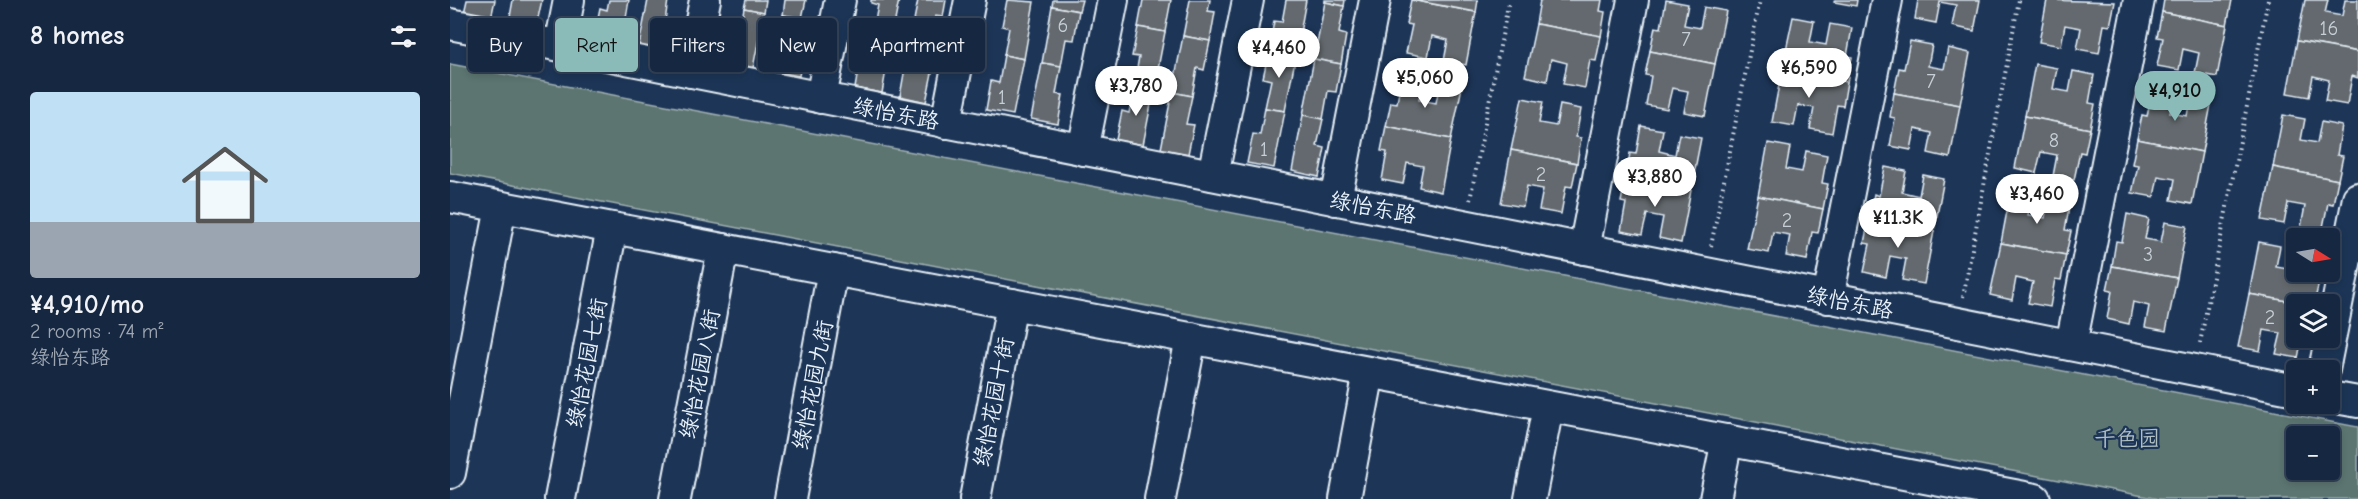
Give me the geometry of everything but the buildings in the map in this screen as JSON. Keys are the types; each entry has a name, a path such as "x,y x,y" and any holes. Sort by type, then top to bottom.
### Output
{"street":[{"path":"565,18 569,0"},
{"path":"702,18 705,0"},
{"path":"821,98 840,0"},
{"path":"946,123 970,0"},
{"path":"1083,150 1113,0"},
{"path":"1213,175 1248,0"},
{"path":"1336,200 1375,0"},
{"path":"1584,249 1633,0"},
{"path":"1828,297 1887,0"},
{"path":"2071,345 2139,0"},
{"name":"绿怡东路","path":"450,24 555,45"},
{"name":"绿怡东路","path":"691,72 2286,388"},
{"path":"450,197 1726,440 1903,487 2034,499"},
{"path":"2326,360 2358,198"},
{"path":"450,473 501,207"},
{"name":"绿怡花园七街","path":"560,499 612,228"},
{"name":"绿怡花园八街","path":"675,499 723,249"},
{"name":"绿怡花园九街","path":"790,499 833,270"},
{"name":"绿怡花园十街","path":"975,499 1012,304"},
{"path":"1160,499 1191,338"},
{"path":"1345,499 1369,372"},
{"path":"2340,399 2358,402"},
{"path":"1530,499 1548,406"},
{"path":"1715,499 1726,440"}],"path":[{"path":"1465,226 1509,0"},
{"path":"1706,273 1760,0"},
{"path":"1958,323 2019,0"},
{"path":"2195,370 2268,0"}],"green space":[{"name":"千色园","path":"450,64 468,67 468,72 492,72 2358,427 2358,499 2159,499 450,173"}]}
